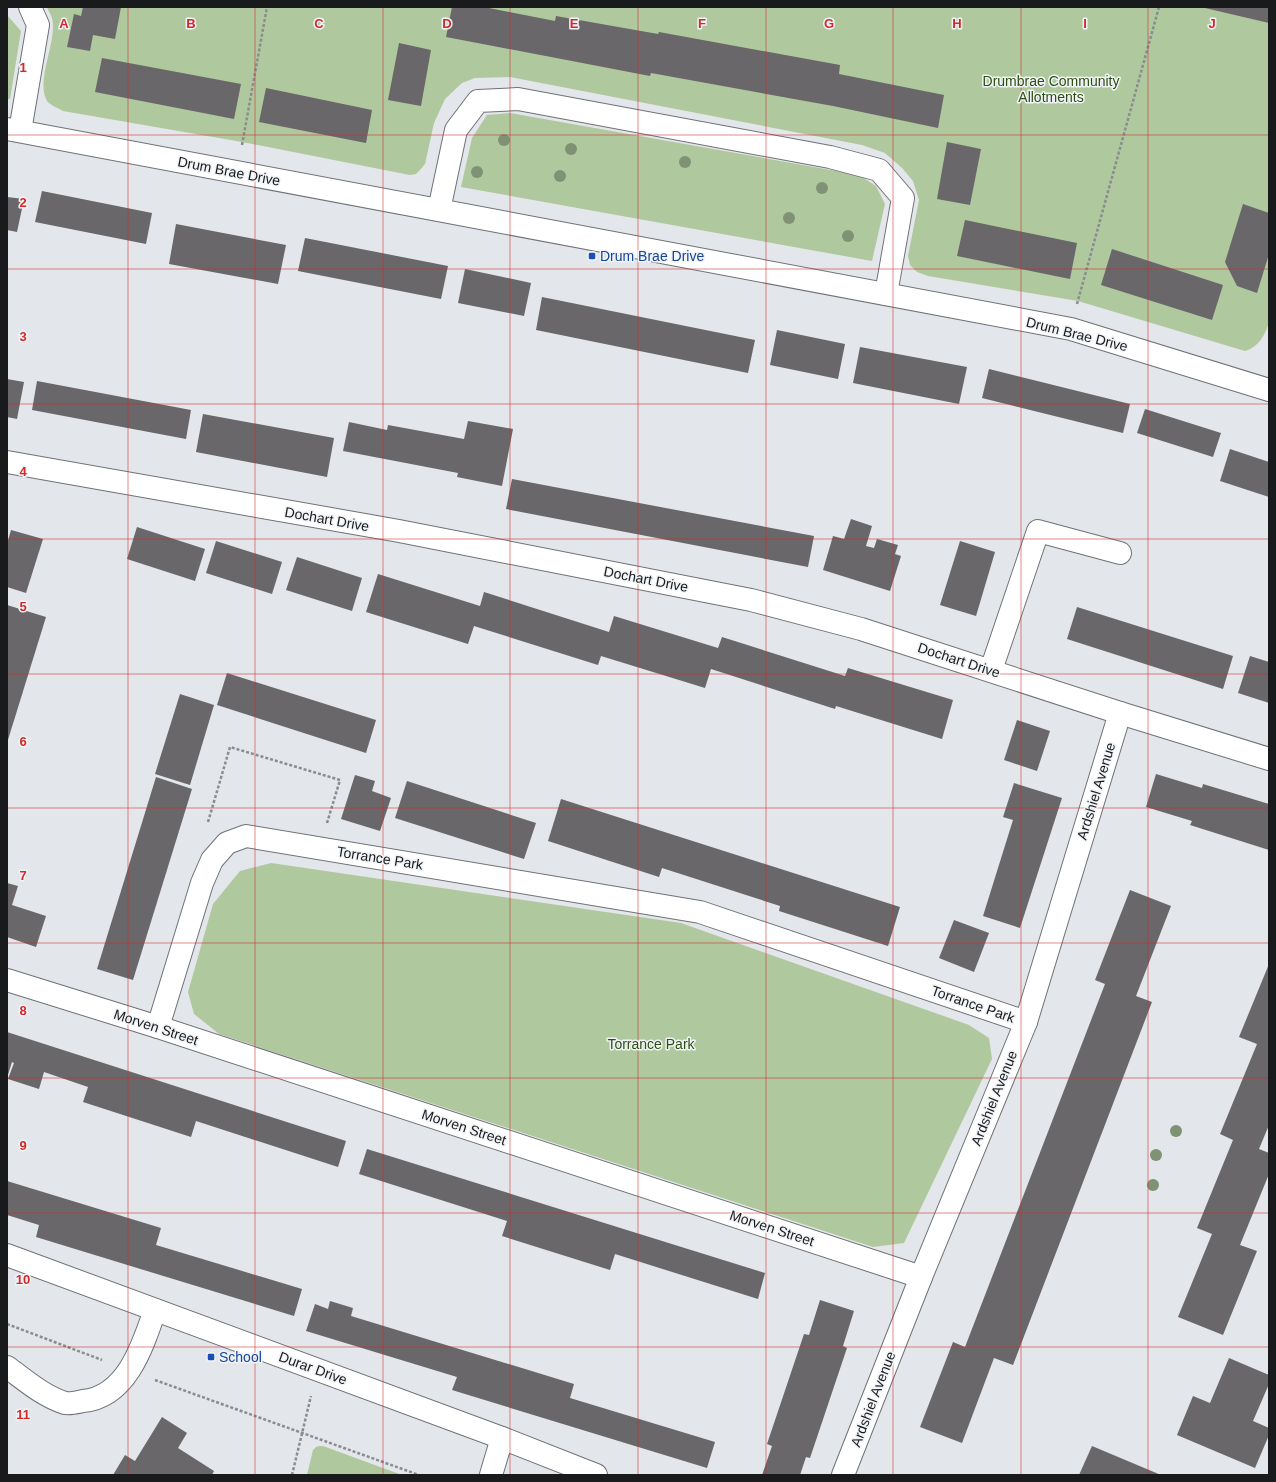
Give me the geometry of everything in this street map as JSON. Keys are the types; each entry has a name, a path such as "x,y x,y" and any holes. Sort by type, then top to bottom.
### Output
{"street":[{"name":"Drum Brae Drive","path":"30,7 38,25 13,130 729,266 1071,329 1268,386"},
{"path":"439,210 456,130 478,102 518,99 830,157 879,170 903,198 886,294"},
{"name":"Dochart Drive","path":"7,462 399,531 751,600 861,629 1120,713 1269,759"},
{"path":"991,670 1038,531 1120,553"},
{"name":"Ardshiel Avenue","path":"843,1475 921,1277 1026,1022 1120,713"},
{"name":"Torrance Park","path":"158,1027 202,883 212,860 227,842 246,836 700,912 1026,1022"},
{"name":"Morven Street","path":"7,980 158,1027 921,1277"},
{"name":"Durar Drive","path":"7,1255 318,1369 596,1475"},
{"path":"7,1367 38,1390 66,1403 91,1401 111,1390 129,1371 144,1344 154,1310"},
{"path":"491,1475 502,1438"}],"path":[{"path":"237,173 267,7"},
{"path":"1071,329 1159,7"},
{"path":"218,853 206,829 230,747 340,780 319,848"},
{"path":"7,1324 129,1371 419,1475"},
{"path":"292,1475 318,1369"}],"green space":[{"name":"Drumbrae Community Allotments","path":"47,7 1269,7 1269,322 1261,340 1254,347 1245,351 1078,301 928,276 917,272 910,265 908,256 919,200 913,181 902,168 885,153 862,145 510,77 475,78 462,83 445,99 434,123 425,164 416,174 410,175 242,142 63,111 47,101 44,92 45,72 53,27 52,18"},
{"path":"7,15 21,31 10,99 7,99"},
{"path":"510,113 859,175 876,186 885,204 872,261 461,187 472,138 487,115"},
{"name":"Torrance Park","path":"271,863 681,923 969,1025 989,1038 992,1059 904,1243 873,1247 219,1034 194,1014 188,992 213,904 240,871"},
{"path":"319,1446 323,1446 402,1475 307,1475 313,1450"}],"building":[{"path":"83,7 121,7 115,39 93,35 90,51 67,47 74,14 81,16"},
{"path":"452,7 484,7 555,21 556,16 658,34 659,32 840,65 839,74 944,95 938,128 833,106 651,73 650,76 446,37"},
{"path":"1269,7 1269,23 1205,8"},
{"path":"399,43 431,50 421,106 388,100"},
{"path":"102,58 241,84 234,119 95,92"},
{"path":"266,88 372,110 366,143 259,122"},
{"path":"947,142 981,149 970,205 937,199"},
{"path":"42,191 152,213 146,244 35,222"},
{"path":"7,197 24,199 17,232 7,230"},
{"path":"1243,204 1269,213 1269,254 1257,293 1237,286 1225,262"},
{"path":"965,220 1077,243 1070,279 957,256"},
{"path":"176,224 286,245 278,284 169,264"},
{"path":"305,238 448,266 441,299 298,271"},
{"path":"1112,249 1223,285 1212,320 1101,285"},
{"path":"465,269 531,283 524,316 458,303"},
{"path":"542,297 755,340 748,373 536,330"},
{"path":"777,330 845,344 838,379 770,365"},
{"path":"860,347 967,367 959,404 853,383"},
{"path":"989,369 1130,404 1123,433 982,398"},
{"path":"7,379 24,382 17,419 7,417"},
{"path":"37,381 191,410 186,439 32,410"},
{"path":"1145,409 1221,433 1213,457 1137,433"},
{"path":"203,414 334,438 327,477 196,452"},
{"path":"468,421 513,429 502,486 457,477 458,473 343,451 349,422 387,430 388,425 464,439"},
{"path":"1230,449 1269,462 1269,497 1220,481"},
{"path":"512,479 814,536 808,567 506,509"},
{"path":"851,519 872,526 866,546 874,548 877,539 898,545 895,554 901,556 890,591 823,570 833,536 844,539"},
{"path":"137,527 205,549 195,581 127,559"},
{"path":"11,530 43,539 26,593 7,587 7,544"},
{"path":"216,541 282,562 272,594 206,573"},
{"path":"960,541 995,552 976,616 940,605"},
{"path":"297,557 362,578 352,611 286,590"},
{"path":"378,574 480,606 484,592 609,632 614,616 718,648 722,637 845,676 848,668 953,700 942,739 836,706 835,709 711,669 705,688 601,656 598,665 474,626 468,644 366,612"},
{"path":"7,605 46,617 7,743"},
{"path":"1077,607 1233,656 1223,689 1067,639"},
{"path":"1250,656 1269,662 1269,703 1238,693"},
{"path":"227,673 376,720 366,753 217,705"},
{"path":"180,694 214,705 190,785 155,774"},
{"path":"1017,720 1050,731 1037,771 1004,760"},
{"path":"1156,774 1202,788 1203,784 1269,804 1269,850 1190,825 1192,821 1146,807"},
{"path":"355,775 375,781 372,791 391,798 380,831 341,819"},
{"path":"156,777 192,789 133,980 97,969"},
{"path":"407,781 536,823 524,859 395,818"},
{"path":"1014,783 1062,798 1020,928 983,916 1013,820 1003,817"},
{"path":"561,799 900,907 888,946 779,911 780,906 662,868 659,877 548,841"},
{"path":"7,883 18,886 12,905 46,916 36,947 7,937"},
{"path":"1130,890 1171,906 1136,996 1152,1002 1013,1365 994,1358 962,1443 920,1427 953,1342 965,1347 1105,984 1095,980"},
{"path":"954,920 989,933 974,972 939,958"},
{"path":"1269,964 1269,1125 1259,1149 1269,1153 1269,1174 1240,1245 1257,1251 1223,1335 1178,1317 1212,1234 1197,1228 1233,1140 1220,1134 1257,1044 1239,1037"},
{"path":"7,1032 346,1141 338,1167 196,1121 191,1137 83,1102 88,1087 44,1072 39,1089 8,1079 14,1063 12,1062 7,1078"},
{"path":"367,1149 765,1273 758,1299 615,1254 610,1270 502,1236 507,1221 359,1174"},
{"path":"7,1181 161,1228 156,1245 302,1289 294,1316 36,1237 39,1225 7,1215"},
{"path":"820,1300 854,1311 843,1346 847,1348 810,1458 806,1457 800,1475 762,1475 772,1446 767,1444 804,1334 809,1335"},
{"path":"330,1301 353,1308 351,1316 574,1384 570,1398 715,1442 707,1468 452,1390 457,1377 306,1331 315,1304 328,1309"},
{"path":"1229,1358 1269,1375 1269,1384 1253,1421 1269,1428 1269,1435 1255,1468 1177,1435 1193,1396 1210,1403"},
{"path":"162,1417 187,1433 178,1448 214,1471 212,1475 113,1475 125,1455 135,1461"},
{"path":"1092,1446 1161,1475 1079,1475"}],"place":[{"name":"Drum Brae Drive","path":"592,256"},
{"name":"School","path":"211,1357"}]}
